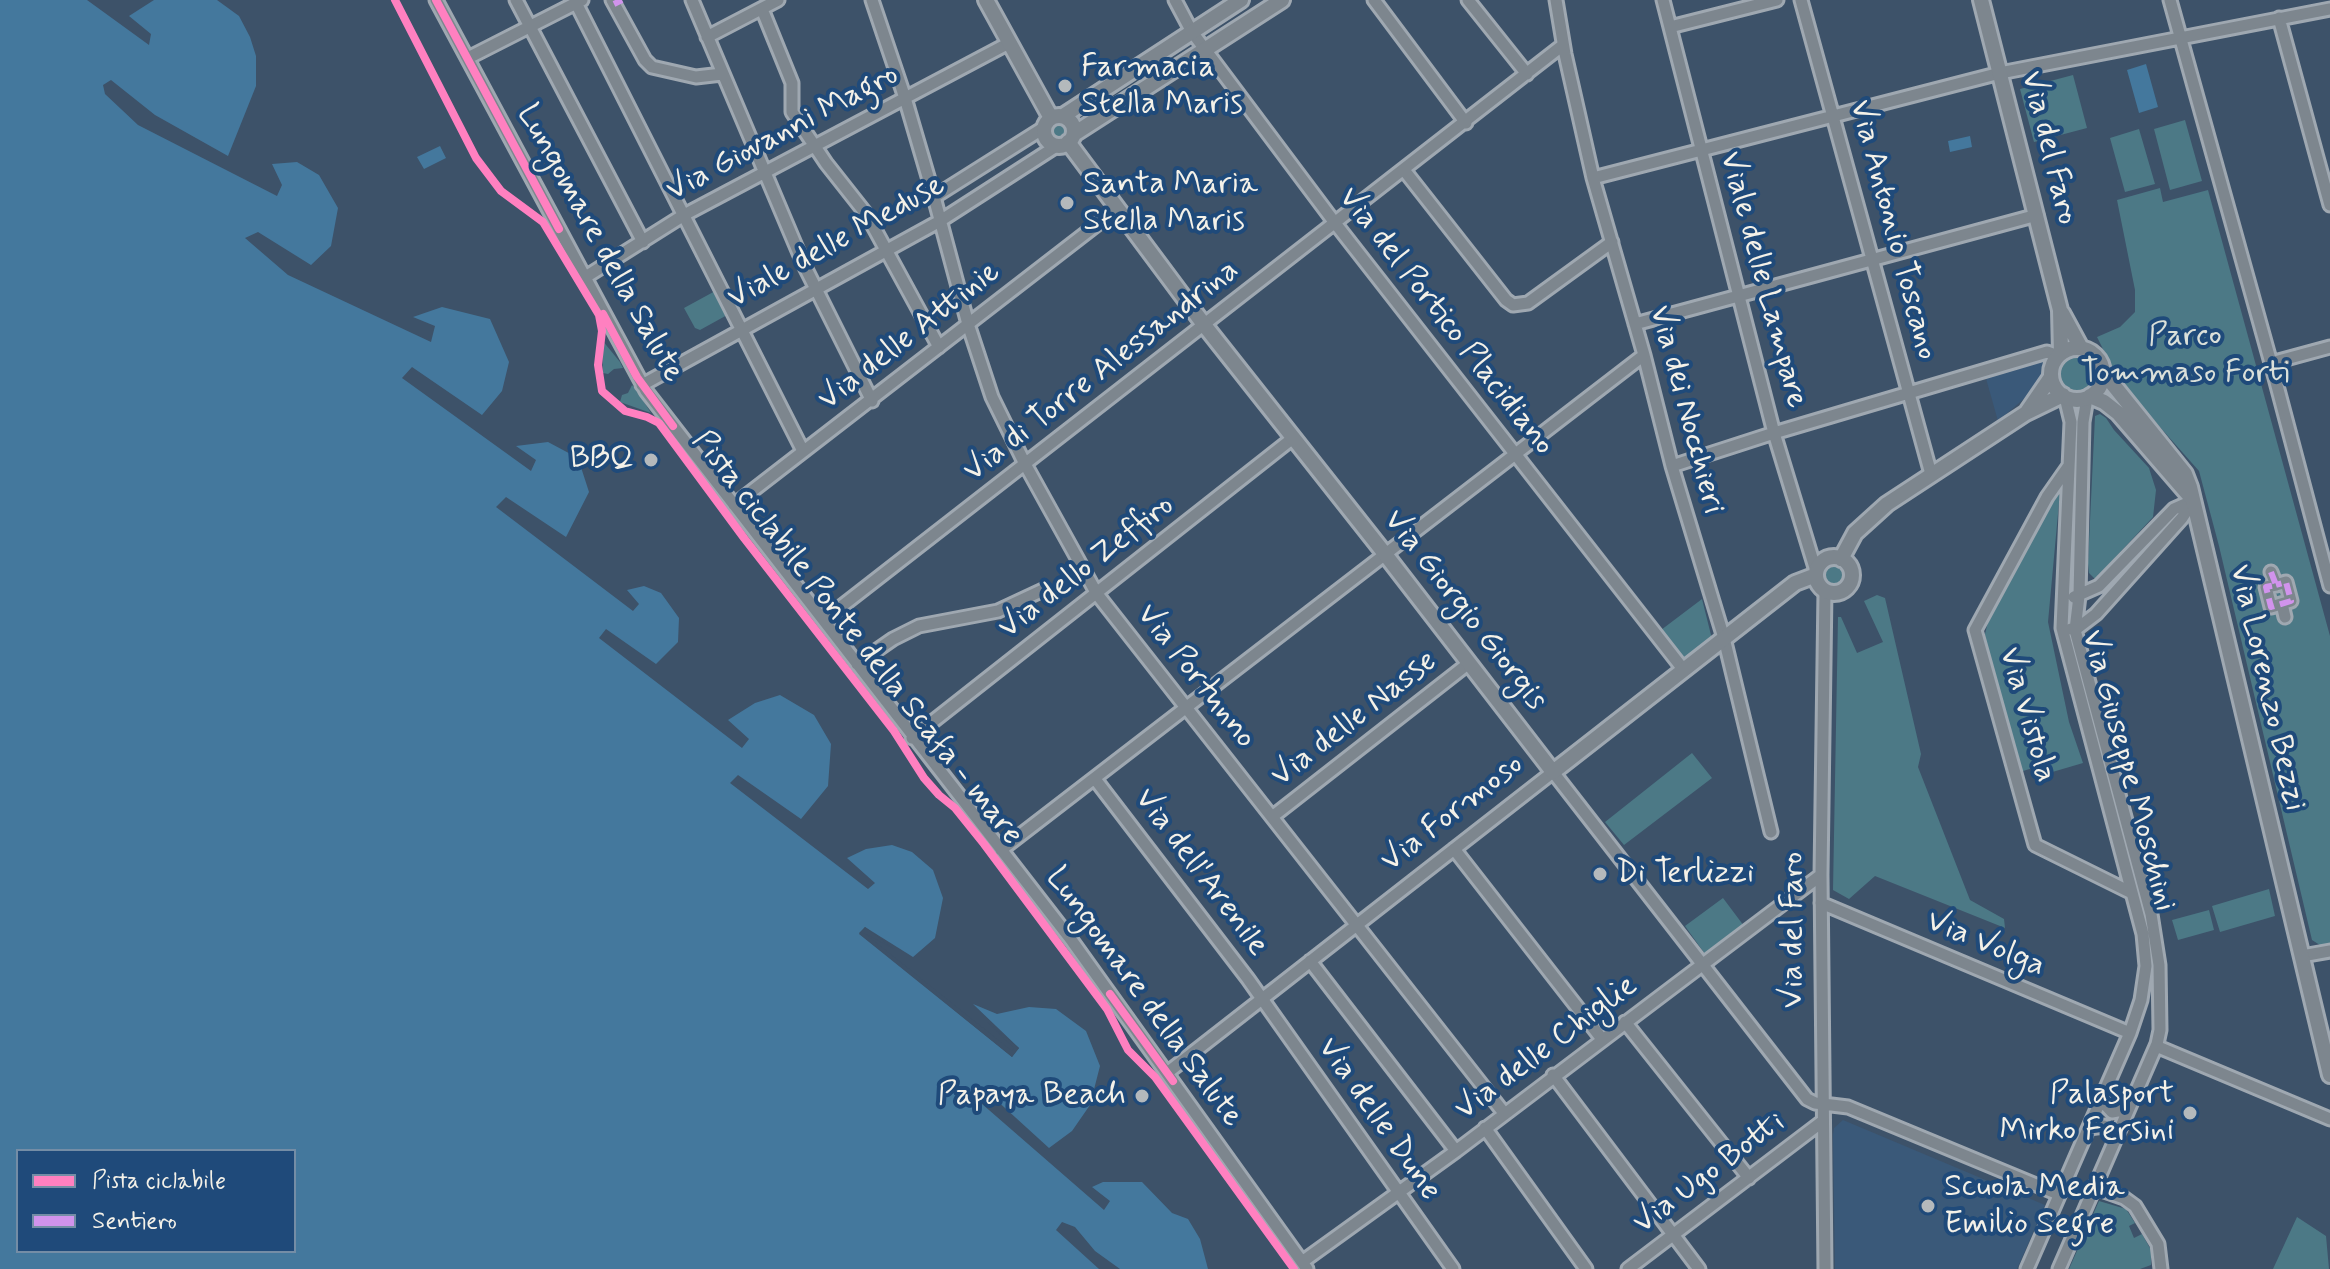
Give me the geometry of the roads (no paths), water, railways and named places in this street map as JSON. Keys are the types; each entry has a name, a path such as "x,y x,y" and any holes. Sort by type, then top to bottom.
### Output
{"street":[{"name":"Lungomare della Salute","path":"436,0 642,385 1072,941 1305,1265"},
{"path":"516,0 643,242"},
{"path":"692,0 815,288 872,401"},
{"path":"707,37 778,0"},
{"name":"Via Portunno","path":"872,0 905,98 968,324 994,403 1097,594 1504,1113"},
{"path":"986,0 1053,120"},
{"name":"Via del Portico Placidiano","path":"1175,0 1192,32 1335,223 1683,669"},
{"name":"Viale delle Meduse","path":"934,197 1241,0"},
{"name":"Viale delle Meduse","path":"642,385 940,221 1282,0"},
{"path":"1374,0 1466,123"},
{"path":"1468,0 1527,74"},
{"name":"Via dei Nocchieri","path":"1556,0 1593,178 1672,466 1724,638 1771,832"},
{"name":"Viale delle Lampare","path":"1663,0 1774,433 1816,573"},
{"path":"1670,27 1777,0"},
{"name":"Via Antonio Toscano","path":"1801,0 1931,474"},
{"name":"Via del Faro","path":"1981,0 2060,310 2059,355"},
{"path":"2170,0 2330,586"},
{"path":"468,58 579,1 739,330 803,451"},
{"path":"616,1 645,60 652,67 696,77 722,74"},
{"path":"1593,178 2000,73 2330,9"},
{"path":"764,14 792,83 792,112 814,147 864,210 939,347"},
{"path":"2279,18 2330,205"},
{"name":"Via Giovanni Magro","path":"584,278 684,215 1009,43"},
{"name":"Via di Torre Alessandrina","path":"824,620 1563,45"},
{"path":"1053,120 1072,122 1067,141 1046,138 1053,120"},
{"name":"Via Giorgio Giorgis","path":"1067,141 1205,326 1806,1097 1823,1104"},
{"path":"1404,170 1506,300 1516,306 1531,301 1612,242"},
{"name":"Via delle Attinie","path":"734,505 1117,209"},
{"path":"1635,324 2037,215"},
{"name":"Via del Faro","path":"2060,310 2081,348"},
{"path":"2026,413 2051,377 2053,362 2074,347 2097,356 2103,372 2101,386 2089,397 2072,399 2055,387 2051,377"},
{"path":"2271,363 2330,347"},
{"path":"1672,466 2047,352 2059,355"},
{"path":"1001,850 1644,355"},
{"name":"Via Lorenzo Bezzi","path":"2103,372 2185,474 2330,1075"},
{"path":"1841,559 1855,533 1887,504 2026,413 2064,396"},
{"name":"Via Giuseppe Moschini","path":"2027,1269 2130,1033 2143,988 2146,953 2062,628 2071,422 2069,405 2064,396"},
{"name":"Via Lorenzo Bezzi","path":"2089,397 2104,402 2118,413 2193,501"},
{"name":"Via Giuseppe Moschini","path":"2059,1269 2156,1046 2160,1015 2159,965 2151,914 2075,630 2079,596 2083,422 2089,397"},
{"name":"Via dello Zeffiro","path":"912,738 1293,438"},
{"name":"Via Vistola","path":"2068,467 2047,497 1975,630 2035,845 2132,893"},
{"path":"2062,600 2099,586 2174,509 2193,501"},
{"path":"2062,628 2075,630 2096,614 2182,518 2193,501"},
{"path":"1829,558 1841,559 1850,567 1850,584 1837,593 1825,591 1818,585 1816,573 1819,565 1829,558"},
{"path":"2271,572 2276,585 2266,587 2271,607 2282,604 2285,617"},
{"name":"Via Formoso","path":"1167,1073 1683,669 1795,583 1816,573"},
{"path":"857,664 893,639 919,626 998,611 1043,590"},
{"name":"Via del Faro","path":"1825,591 1821,875 1825,1269"},
{"name":"Via delle Nasse","path":"1272,817 1469,663"},
{"name":"Via dell'Arenile","path":"1095,779 1262,1000"},
{"path":"1454,849 1602,1039"},
{"name":"Via delle Chiglie","path":"1305,1265 1821,875"},
{"name":"Via Volga","path":"1821,903 2130,1033"},
{"path":"2302,956 2330,951"},
{"path":"1310,961 1456,1151"},
{"name":"Via delle Dune","path":"1262,1000 1453,1269"},
{"path":"2137,1014 2151,1008 2160,1015"},
{"path":"1625,1022 1749,1178"},
{"path":"2156,1046 2330,1119"},
{"path":"1553,1075 1699,1269"},
{"path":"2101,1100 2112,1112 2128,1109"},
{"path":"1823,1104 1848,1107 2058,1194"},
{"name":"Via Ugo Botti","path":"1628,1269 1823,1121"},
{"path":"2089,1128 2104,1126 2115,1138"},
{"path":"1485,1128 1586,1269"},
{"path":"2093,1187 2124,1198 2135,1206 2158,1244 2161,1269"}],"place":[{"name":"Farmacia Stella Maris","path":"1065,86"},
{"name":"Santa Maria Stella Maris","path":"1067,203"},
{"name":"BBQ","path":"651,460"},
{"name":"Di Terlizzi","path":"1600,874"},
{"name":"Papaya Beach","path":"1142,1096"},
{"name":"Palasport Mirko Fersini","path":"2190,1113"},
{"name":"Scuola Media Emilio Segre","path":"1928,1206"}],"park label":[{"name":"Parco Tommaso Forti","path":"2185,356"}]}
